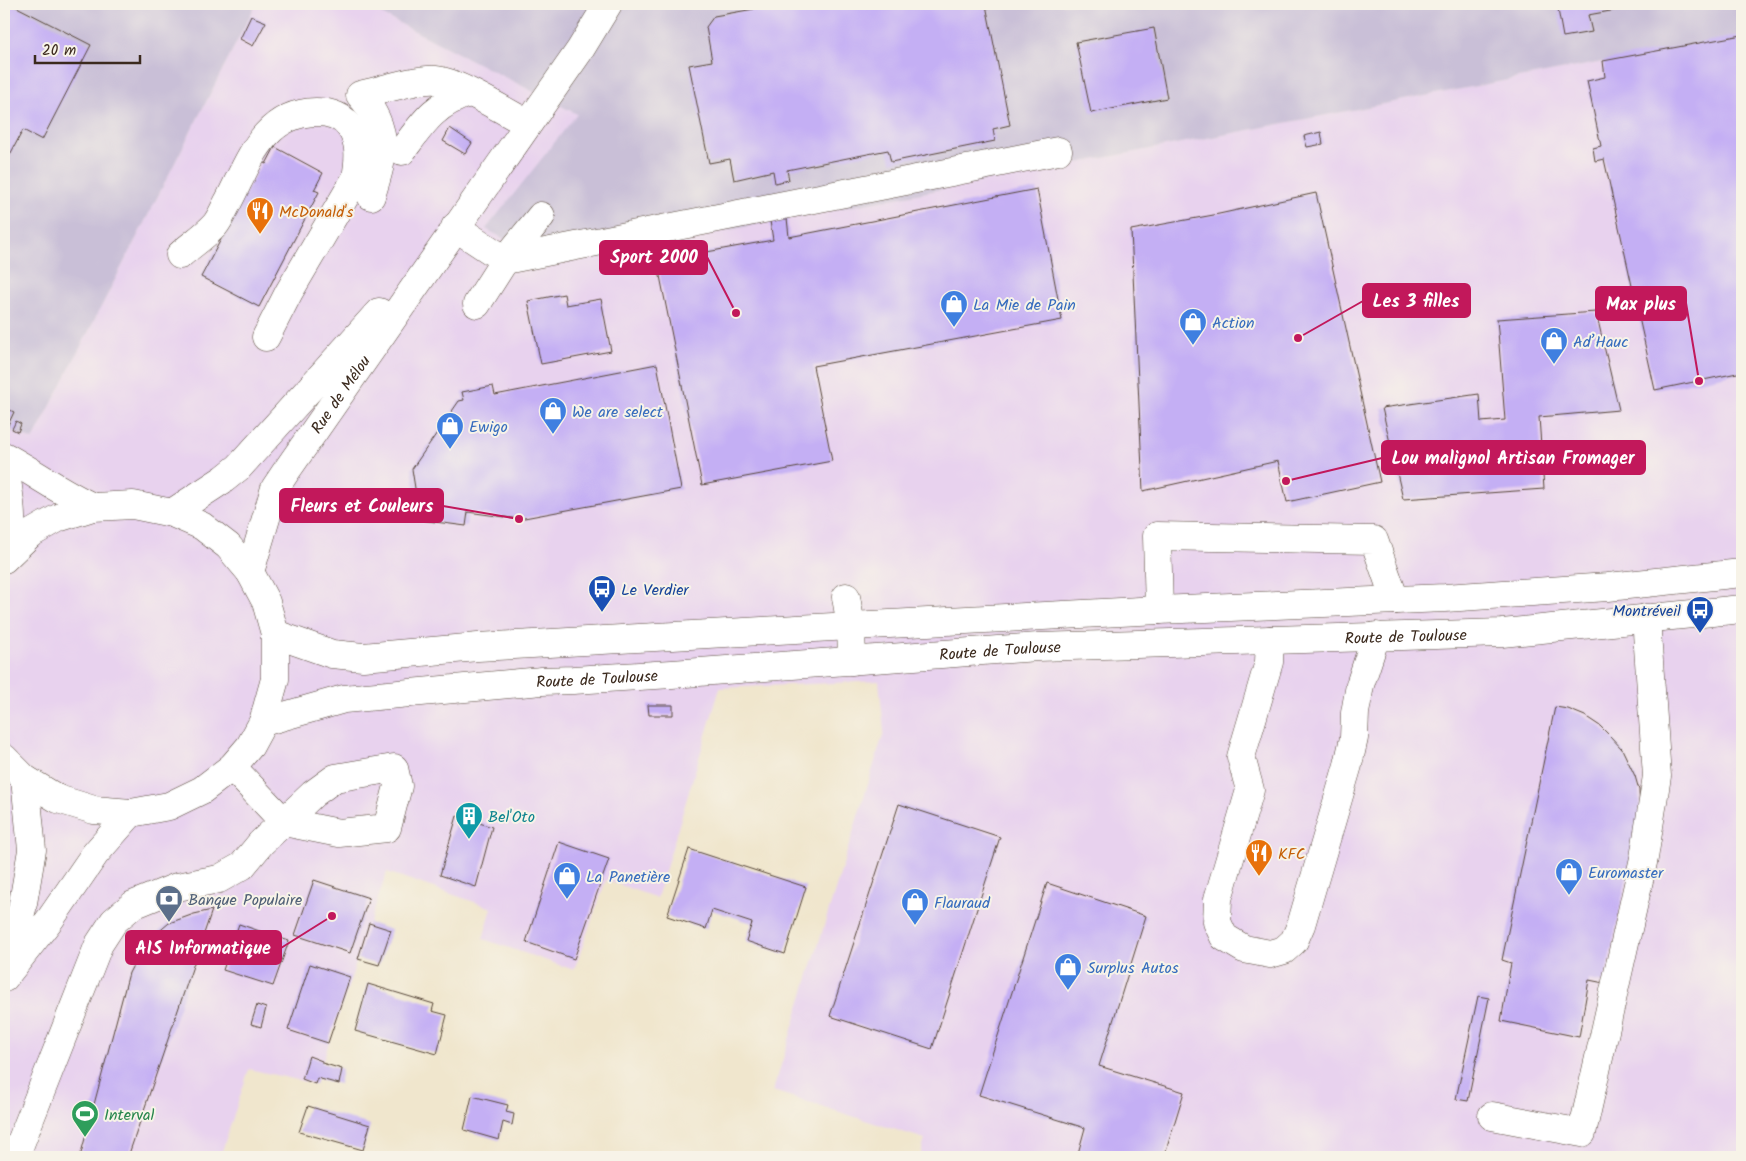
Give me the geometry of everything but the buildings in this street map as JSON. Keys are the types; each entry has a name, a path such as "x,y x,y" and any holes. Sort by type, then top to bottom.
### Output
{"main road":[{"name":"Rue de Mélou","path":"250,572 275,488 580,50 608,4"},
{"path":"372,196 381,165 383,141 370,107 360,95 422,81 437,80 451,84 528,124"},
{"path":"402,151 435,110 452,98 469,93"},
{"path":"180,255 216,225 259,142 270,129 285,119 306,112 326,112 343,119 351,129 358,145 359,161 356,178 289,292 266,337"},
{"path":"455,227 505,260 1058,151"},
{"path":"477,304 505,260 541,216"},
{"name":"Rue de Mélou","path":"172,513 239,467 455,227"},
{"path":"4,456 31,470 72,498 93,507"},
{"path":"4,462 11,523 10,544 5,558"},
{"path":"4,758 25,779 58,799 94,810 132,813 169,806 202,790 232,767 250,746 263,722 275,679 275,634 266,602 250,572 228,546 202,526 172,513 133,505 93,507 58,518 30,534 5,558"},
{"path":"1158,610 1156,536 1374,540 1395,600"},
{"path":"275,634 332,654 363,657 478,648 851,626 1395,600 1608,587 1742,573"},
{"path":"846,597 851,626 852,661"},
{"name":"Route de Toulouse","path":"263,722 344,699 542,680 573,680 852,661 1038,646 1502,633 1742,609"},
{"path":"1492,1116 1582,1133 1644,858 1657,776 1646,618"},
{"path":"1270,640 1269,662 1241,757 1250,790 1218,899 1217,922 1224,937 1244,949 1270,954 1284,950 1294,941 1301,924 1348,765 1354,738 1355,713 1360,685 1376,636"},
{"path":"15,1157 99,944 114,920 133,905 177,887 219,879 242,866 261,843 284,822 232,767"},
{"path":"4,973 22,909 32,850 25,779"},
{"path":"4,978 52,918 95,854 132,813"}],"shaded area":[{"path":"4,4 256,4 33,440 4,428"},
{"path":"256,4 362,4 578,114 487,229 552,264 1742,35 1742,1157 920,1157 925,1139 773,1091 884,732 879,681 720,688 657,898 606,880 574,970 483,939 492,908 387,872 315,1084 249,1069 220,1157 4,1157 4,428 33,440"},
{"path":"362,4 1742,4 1742,35 552,264 486,229 577,114"}],"place":[{"name":"McDonald's","path":"260,235"},
{"name":"Sport 2000","path":"736,313"},
{"name":"La Mie de Pain","path":"954,328"},
{"name":"Les 3 filles","path":"1298,338"},
{"name":"Action","path":"1193,346"},
{"name":"Ad’Hauc","path":"1554,365"},
{"name":"Max plus","path":"1699,381"},
{"name":"We are select","path":"553,435"},
{"name":"Ewigo","path":"450,450"},
{"name":"Lou malignol Artisan Fromager","path":"1286,481"},
{"name":"Fleurs et Couleurs","path":"519,519"},
{"name":"Le Verdier","path":"602,613"},
{"name":"Montréveil","path":"1700,634"},
{"name":"Bel'Oto","path":"469,840"},
{"name":"KFC","path":"1259,877"},
{"name":"Euromaster","path":"1569,896"},
{"name":"La Panetière","path":"567,900"},
{"name":"AIS Informatique","path":"332,916"},
{"name":"Banque Populaire","path":"169,923"},
{"name":"Flauraud","path":"915,926"},
{"name":"Surplus Autos","path":"1068,991"},
{"name":"Interval","path":"85,1138"}]}
